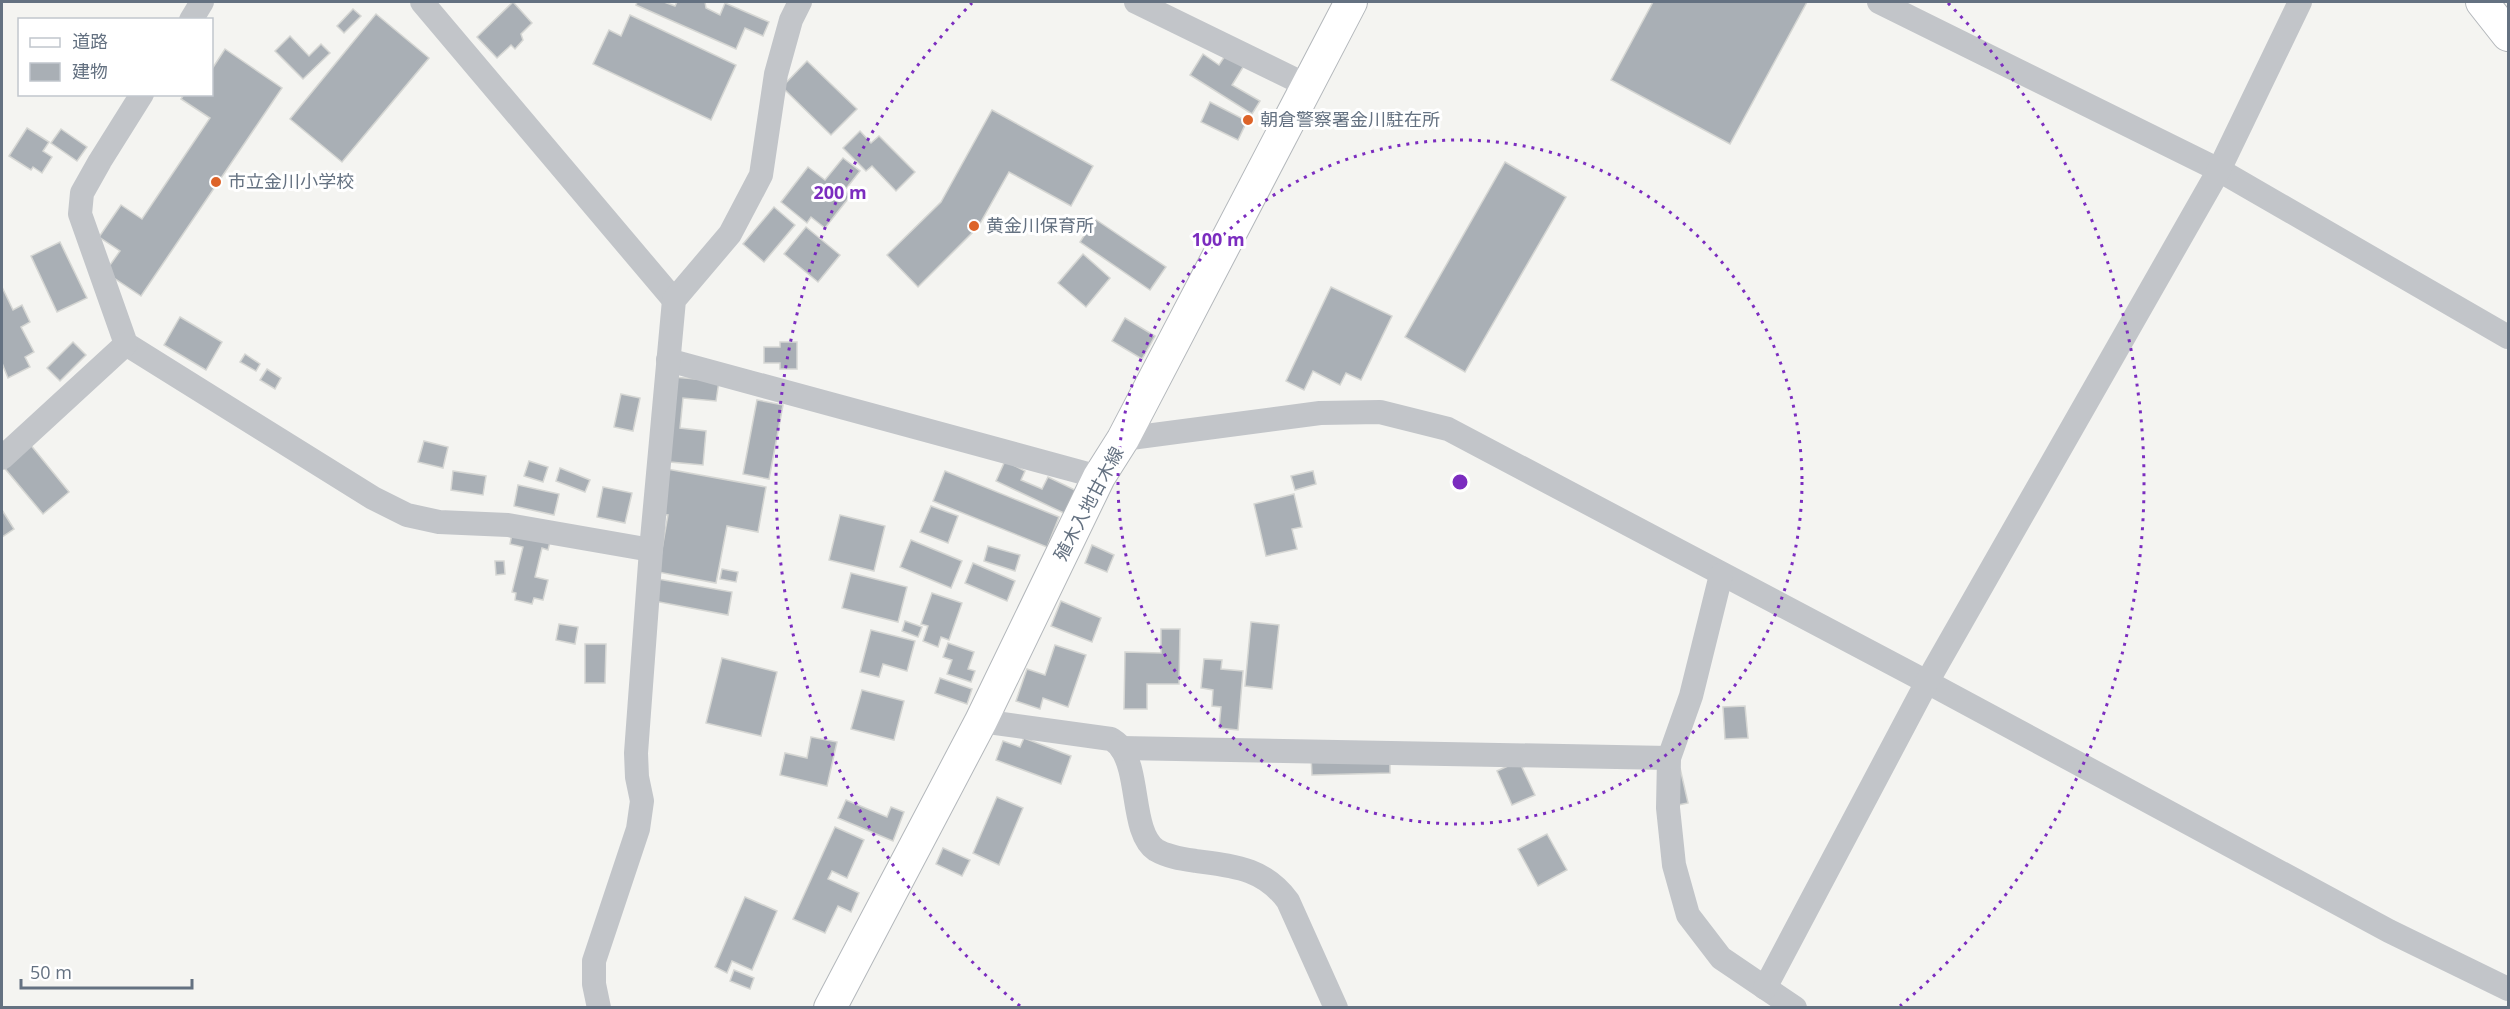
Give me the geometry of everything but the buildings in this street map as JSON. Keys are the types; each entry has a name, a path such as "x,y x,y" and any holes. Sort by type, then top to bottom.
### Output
{"main road":[{"name":"殖木入地甘木線","path":"830,1008 981,721 1099,477 1123,439 1351,2"},
{"path":"2482,2 2508,35"}],"street":[{"path":"192,18 202,2"},
{"path":"422,2 674,300"},
{"path":"599,1008 594,984 594,961 638,829 642,801 637,777 636,753 651,550 674,300 730,234 761,175 776,74 791,20 800,2"},
{"path":"1136,2 1306,85"},
{"path":"1880,2 2219,170 2508,337"},
{"path":"1765,988 1927,682 2219,170 2300,2"},
{"path":"141,96 82,193 80,214 126,344 373,498 407,516 439,522 508,525 651,550"},
{"path":"2,458 126,344"},
{"path":"668,360 1099,477"},
{"path":"1123,439 1320,413 1380,412 1448,429 1927,682 2389,932 2508,989"},
{"path":"1721,575 1691,696 1670,758 1668,808 1674,865 1688,915 1721,958 1795,1008"},
{"path":"981,721 1111,739 1121,748 1131,769 1143,832 1155,849 1175,858 1223,864 1254,872 1277,886 1288,901 1336,1008"},
{"path":"1121,748 1670,758"}],"place":[{"name":"朝倉警察署金川駐在所","path":"1248,120"},
{"name":"市立金川小学校","path":"216,182"},
{"name":"黄金川保育所","path":"974,226"}]}
